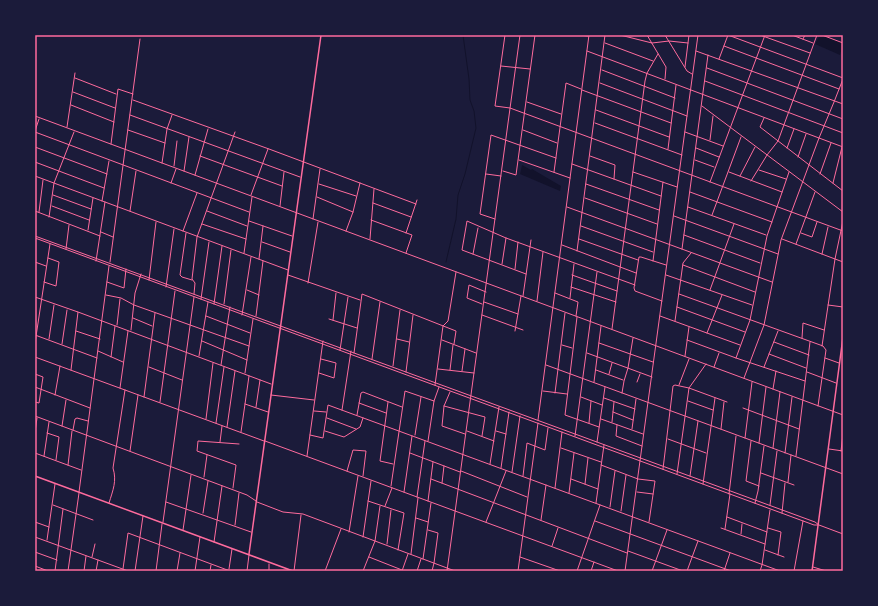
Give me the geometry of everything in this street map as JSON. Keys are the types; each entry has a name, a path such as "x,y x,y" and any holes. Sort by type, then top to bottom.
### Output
{"main road":[{"path":"249,554 321,35"},
{"path":"812,571 827,468 836,383 842,354 843,336"},
{"path":"35,476 294,571"}],"street":[{"path":"505,35 495,106 510,108 842,231"},
{"path":"447,571 520,35"},
{"path":"502,170 516,175 535,35"},
{"path":"518,571 589,36 579,35"},
{"path":"577,251 605,35"},
{"path":"620,35 652,43 669,41 688,43"},
{"path":"647,35 666,67 665,80"},
{"path":"665,35 687,71 693,75"},
{"path":"685,67 689,35"},
{"path":"625,571 698,35"},
{"path":"719,59 728,35 843,78 808,165 781,239 764,325 744,378"},
{"path":"760,35 810,54"},
{"path":"792,35 814,44"},
{"path":"803,39 805,35"},
{"path":"751,181 767,155 778,141 817,35"},
{"path":"822,35 843,43"},
{"path":"710,182 764,36"},
{"path":"68,571 140,39"},
{"path":"604,43 654,61"},
{"path":"724,46 839,90"},
{"path":"587,51 843,147 833,184"},
{"path":"696,51 843,104"},
{"path":"612,330 644,86 647,73 658,54"},
{"path":"682,249 708,55"},
{"path":"500,65 530,69"},
{"path":"706,68 843,119"},
{"path":"601,69 675,98"},
{"path":"66,128 75,73"},
{"path":"74,78 117,95"},
{"path":"704,81 843,133"},
{"path":"599,82 687,116"},
{"path":"554,172 566,83 671,123"},
{"path":"668,150 676,84"},
{"path":"111,144 118,89 133,94"},
{"path":"72,92 116,108"},
{"path":"35,100 35,106"},
{"path":"132,100 320,169 360,182 416,204"},
{"path":"526,102 562,114"},
{"path":"70,105 114,122"},
{"path":"701,106 843,212"},
{"path":"596,110 669,137"},
{"path":"130,115 301,177"},
{"path":"162,163 167,129 172,115"},
{"path":"710,141 713,115"},
{"path":"35,116 843,415"},
{"path":"764,117 760,127 843,191"},
{"path":"39,118 35,132 249,212"},
{"path":"594,122 682,155"},
{"path":"195,175 209,128"},
{"path":"787,148 794,128"},
{"path":"128,130 165,143"},
{"path":"522,130 558,143"},
{"path":"49,217 54,183 74,131"},
{"path":"156,571 194,297 195,283 192,280 197,237 235,132"},
{"path":"685,132 723,146"},
{"path":"798,157 806,133"},
{"path":"495,220 480,214 491,135 506,139 556,158"},
{"path":"184,171 189,136"},
{"path":"712,215 742,136"},
{"path":"174,167 177,141"},
{"path":"820,174 832,143"},
{"path":"740,176 755,146"},
{"path":"35,147 107,174"},
{"path":"695,148 719,156"},
{"path":"244,254 251,196 268,149"},
{"path":"590,155 616,165 614,179"},
{"path":"200,156 282,186"},
{"path":"518,159 570,178"},
{"path":"102,201 109,160"},
{"path":"694,160 715,168"},
{"path":"35,162 104,188"},
{"path":"572,164 661,196"},
{"path":"171,183 176,168"},
{"path":"313,219 320,169"},
{"path":"758,169 787,180"},
{"path":"130,211 137,171"},
{"path":"280,207 284,171"},
{"path":"633,171 677,187"},
{"path":"728,172 782,192"},
{"path":"736,358 750,320 767,236 789,172"},
{"path":"486,174 501,176"},
{"path":"35,176 288,270"},
{"path":"39,213 43,179"},
{"path":"346,232 353,212 360,182"},
{"path":"653,261 663,182"},
{"path":"318,184 356,196"},
{"path":"586,184 659,210"},
{"path":"370,240 375,188"},
{"path":"690,192 772,222"},
{"path":"795,244 815,192"},
{"path":"183,231 197,193"},
{"path":"52,195 91,209"},
{"path":"317,197 353,212"},
{"path":"88,231 93,198"},
{"path":"584,198 657,225"},
{"path":"406,233 417,200"},
{"path":"96,261 105,202"},
{"path":"373,203 411,217"},
{"path":"51,206 89,220"},
{"path":"688,206 767,236"},
{"path":"566,207 772,282"},
{"path":"207,210 248,226"},
{"path":"35,211 100,236"},
{"path":"674,216 778,254"},
{"path":"248,220 292,236"},
{"path":"371,220 412,235 406,253"},
{"path":"149,280 156,221"},
{"path":"308,283 318,221"},
{"path":"526,274 462,250 467,221 506,238 634,284"},
{"path":"822,346 835,259 843,221"},
{"path":"800,232 812,237 817,222"},
{"path":"66,250 69,224"},
{"path":"202,224 246,239"},
{"path":"710,290 734,224"},
{"path":"259,259 263,226"},
{"path":"473,255 478,226"},
{"path":"580,226 654,252"},
{"path":"822,254 828,226"},
{"path":"166,286 174,228"},
{"path":"101,231 113,238"},
{"path":"186,232 180,275 192,280"},
{"path":"684,235 761,263"},
{"path":"35,236 372,358 499,407 604,444 703,482 729,490 815,522 819,525"},
{"path":"35,238 470,399 499,407 755,504 843,534"},
{"path":"502,265 506,238"},
{"path":"579,239 638,261"},
{"path":"781,239 843,262"},
{"path":"515,331 531,247 531,240"},
{"path":"201,299 209,241"},
{"path":"261,242 290,252"},
{"path":"514,269 518,242"},
{"path":"35,343 50,244"},
{"path":"561,245 636,273"},
{"path":"214,304 222,246"},
{"path":"224,304 231,249"},
{"path":"537,301 543,251"},
{"path":"675,321 683,265 691,253"},
{"path":"242,315 251,256"},
{"path":"662,301 635,291 634,284 639,257 667,266"},
{"path":"44,282 56,286 59,262 48,258"},
{"path":"256,316 263,261"},
{"path":"35,262 46,266"},
{"path":"570,298 574,263"},
{"path":"683,265 756,292"},
{"path":"107,282 124,288 126,269"},
{"path":"435,385 443,326 448,321 456,272"},
{"path":"575,436 598,272"},
{"path":"120,388 133,318 135,293 141,274"},
{"path":"666,274 753,306"},
{"path":"287,275 361,301"},
{"path":"572,275 617,291"},
{"path":"484,305 467,298 469,285 486,292"},
{"path":"571,287 616,302"},
{"path":"160,402 175,290"},
{"path":"246,290 259,295"},
{"path":"333,320 336,292"},
{"path":"555,293 578,302 564,415 599,427"},
{"path":"106,294 121,298 134,305 249,346"},
{"path":"353,355 362,294 456,331 450,370"},
{"path":"679,294 822,346 826,350 818,406"},
{"path":"707,333 722,295"},
{"path":"340,350 348,296"},
{"path":"35,297 272,384"},
{"path":"111,357 121,298"},
{"path":"199,357 208,301"},
{"path":"372,358 380,301"},
{"path":"484,302 518,314"},
{"path":"49,340 54,304"},
{"path":"828,305 843,307"},
{"path":"221,365 230,307"},
{"path":"677,307 745,332"},
{"path":"62,345 67,309"},
{"path":"393,366 400,310"},
{"path":"70,370 78,312"},
{"path":"144,397 156,312"},
{"path":"555,393 565,312"},
{"path":"405,374 413,315"},
{"path":"482,315 523,330"},
{"path":"206,316 251,333"},
{"path":"660,316 740,345"},
{"path":"133,318 154,327"},
{"path":"245,374 253,318"},
{"path":"329,319 357,328"},
{"path":"802,339 803,323 825,330"},
{"path":"594,383 601,326"},
{"path":"685,357 689,327"},
{"path":"76,330 100,339"},
{"path":"764,367 778,330"},
{"path":"36,336 97,358"},
{"path":"622,393 633,337"},
{"path":"396,338 410,342"},
{"path":"307,456 323,340"},
{"path":"441,340 465,348 477,354"},
{"path":"688,340 805,381"},
{"path":"202,341 247,360"},
{"path":"599,342 654,362"},
{"path":"774,342 808,355"},
{"path":"796,457 810,342"},
{"path":"561,345 573,349"},
{"path":"462,372 465,348"},
{"path":"98,351 124,362"},
{"path":"342,410 351,351"},
{"path":"714,367 719,352"},
{"path":"586,353 652,377"},
{"path":"769,354 807,369"},
{"path":"35,357 618,571"},
{"path":"679,386 689,358"},
{"path":"825,358 839,363"},
{"path":"318,372 334,378 336,363 320,359"},
{"path":"206,419 213,362"},
{"path":"608,375 612,363"},
{"path":"677,475 689,388 706,364"},
{"path":"545,365 843,474"},
{"path":"55,395 60,366"},
{"path":"148,367 182,380"},
{"path":"216,423 224,367"},
{"path":"437,368 474,373"},
{"path":"227,427 235,370"},
{"path":"596,370 624,381"},
{"path":"773,389 776,371"},
{"path":"806,372 836,383"},
{"path":"637,382 640,373"},
{"path":"35,374 43,377 39,403 35,402"},
{"path":"241,432 249,376"},
{"path":"256,408 260,380"},
{"path":"744,438 752,381"},
{"path":"663,470 674,386 689,388 726,402 721,429"},
{"path":"428,441 434,401 439,387"},
{"path":"597,442 605,387"},
{"path":"759,443 766,387"},
{"path":"35,388 90,408"},
{"path":"108,503 116,478 113,468 125,390"},
{"path":"385,507 391,488 398,430 405,391 434,401"},
{"path":"451,391 444,406 442,426 465,434"},
{"path":"542,391 567,394"},
{"path":"357,416 361,393 363,392 402,407"},
{"path":"773,448 780,392"},
{"path":"130,451 138,394"},
{"path":"271,395 314,400"},
{"path":"404,492 421,396"},
{"path":"785,453 792,396"},
{"path":"580,397 602,405"},
{"path":"604,398 635,409"},
{"path":"632,430 636,398"},
{"path":"703,484 715,398"},
{"path":"62,426 66,399"},
{"path":"687,400 713,410"},
{"path":"589,423 592,401"},
{"path":"388,402 380,461 394,464"},
{"path":"612,422 615,402"},
{"path":"359,403 386,413"},
{"path":"245,404 268,412"},
{"path":"310,435 324,438 328,405 780,571"},
{"path":"444,406 486,417 482,436"},
{"path":"490,464 499,407"},
{"path":"743,408 800,429"},
{"path":"313,410 327,413"},
{"path":"501,468 509,412"},
{"path":"613,412 634,420"},
{"path":"512,472 520,416"},
{"path":"35,431 36,417 208,480 247,495 256,502 283,512 301,514 455,571"},
{"path":"68,465 75,419 77,418 88,421"},
{"path":"327,418 356,430"},
{"path":"325,431 344,437 360,427 363,418"},
{"path":"601,418 644,434"},
{"path":"690,477 698,421"},
{"path":"44,456 49,422"},
{"path":"618,424 616,436 642,446"},
{"path":"220,443 222,425"},
{"path":"522,476 527,444 545,450 549,427"},
{"path":"466,431 494,441"},
{"path":"495,431 506,434"},
{"path":"555,488 562,432"},
{"path":"47,433 59,437 56,460"},
{"path":"829,449 842,451 843,434"},
{"path":"725,529 736,435"},
{"path":"667,439 707,453"},
{"path":"411,555 425,440"},
{"path":"751,440 746,481 759,486"},
{"path":"233,490 236,465 197,450 198,441 239,444"},
{"path":"596,503 604,444"},
{"path":"755,504 761,473 764,445"},
{"path":"560,447 602,462"},
{"path":"347,471 353,450 366,451 363,477"},
{"path":"770,506 777,450"},
{"path":"569,493 574,452"},
{"path":"35,453 81,470"},
{"path":"410,453 528,497"},
{"path":"204,479 207,454"},
{"path":"788,483 791,455"},
{"path":"585,484 588,457"},
{"path":"428,501 433,462"},
{"path":"442,483 444,465"},
{"path":"601,466 638,479 655,481 649,523"},
{"path":"486,522 506,470"},
{"path":"610,508 615,470"},
{"path":"761,473 794,485"},
{"path":"183,530 191,474"},
{"path":"621,512 626,474"},
{"path":"349,532 358,475"},
{"path":"431,479 541,521 683,571"},
{"path":"571,479 598,489"},
{"path":"203,514 208,480"},
{"path":"363,537 371,480"},
{"path":"782,513 785,482"},
{"path":"47,541 55,483"},
{"path":"541,521 546,485"},
{"path":"214,542 222,486"},
{"path":"234,526 239,492"},
{"path":"636,492 653,494"},
{"path":"368,501 404,513 398,550"},
{"path":"165,502 203,514 252,533"},
{"path":"417,571 422,559 431,502"},
{"path":"52,505 94,520"},
{"path":"577,571 600,505"},
{"path":"363,571 375,541 380,506"},
{"path":"55,571 63,509"},
{"path":"387,546 391,509"},
{"path":"760,571 770,509"},
{"path":"294,571 301,514"},
{"path":"135,571 143,516"},
{"path":"727,517 767,532"},
{"path":"415,518 428,522"},
{"path":"594,521 731,571"},
{"path":"794,571 803,521"},
{"path":"35,522 49,527"},
{"path":"740,535 742,523"},
{"path":"552,547 559,527"},
{"path":"721,528 765,544"},
{"path":"768,528 781,532 778,555"},
{"path":"325,571 341,529"},
{"path":"652,571 667,529"},
{"path":"427,530 438,532 432,571"},
{"path":"123,569 128,533 229,571 232,548"},
{"path":"195,571 200,536"},
{"path":"35,537 128,571"},
{"path":"687,571 698,541"},
{"path":"92,558 95,544"},
{"path":"764,550 784,557"},
{"path":"35,552 56,560"},
{"path":"177,571 180,552"},
{"path":"724,571 730,553"},
{"path":"247,571 249,554"},
{"path":"369,557 402,570 408,554"},
{"path":"84,571 86,555"},
{"path":"520,557 560,571"},
{"path":"96,571 98,560"},
{"path":"269,562 269,571"},
{"path":"591,571 594,562"},
{"path":"210,571 211,564"},
{"path":"35,566 48,571"},
{"path":"813,567 826,571"}],"shaded area":[{"path":"820,35 843,43 840,55 815,44"},
{"path":"522,165 531,170 532,169 561,186 560,191 520,174"}],"waterway":[{"path":"446,262 456,219 458,195 465,174 476,128 474,111 470,100 469,79 463,35"}]}
